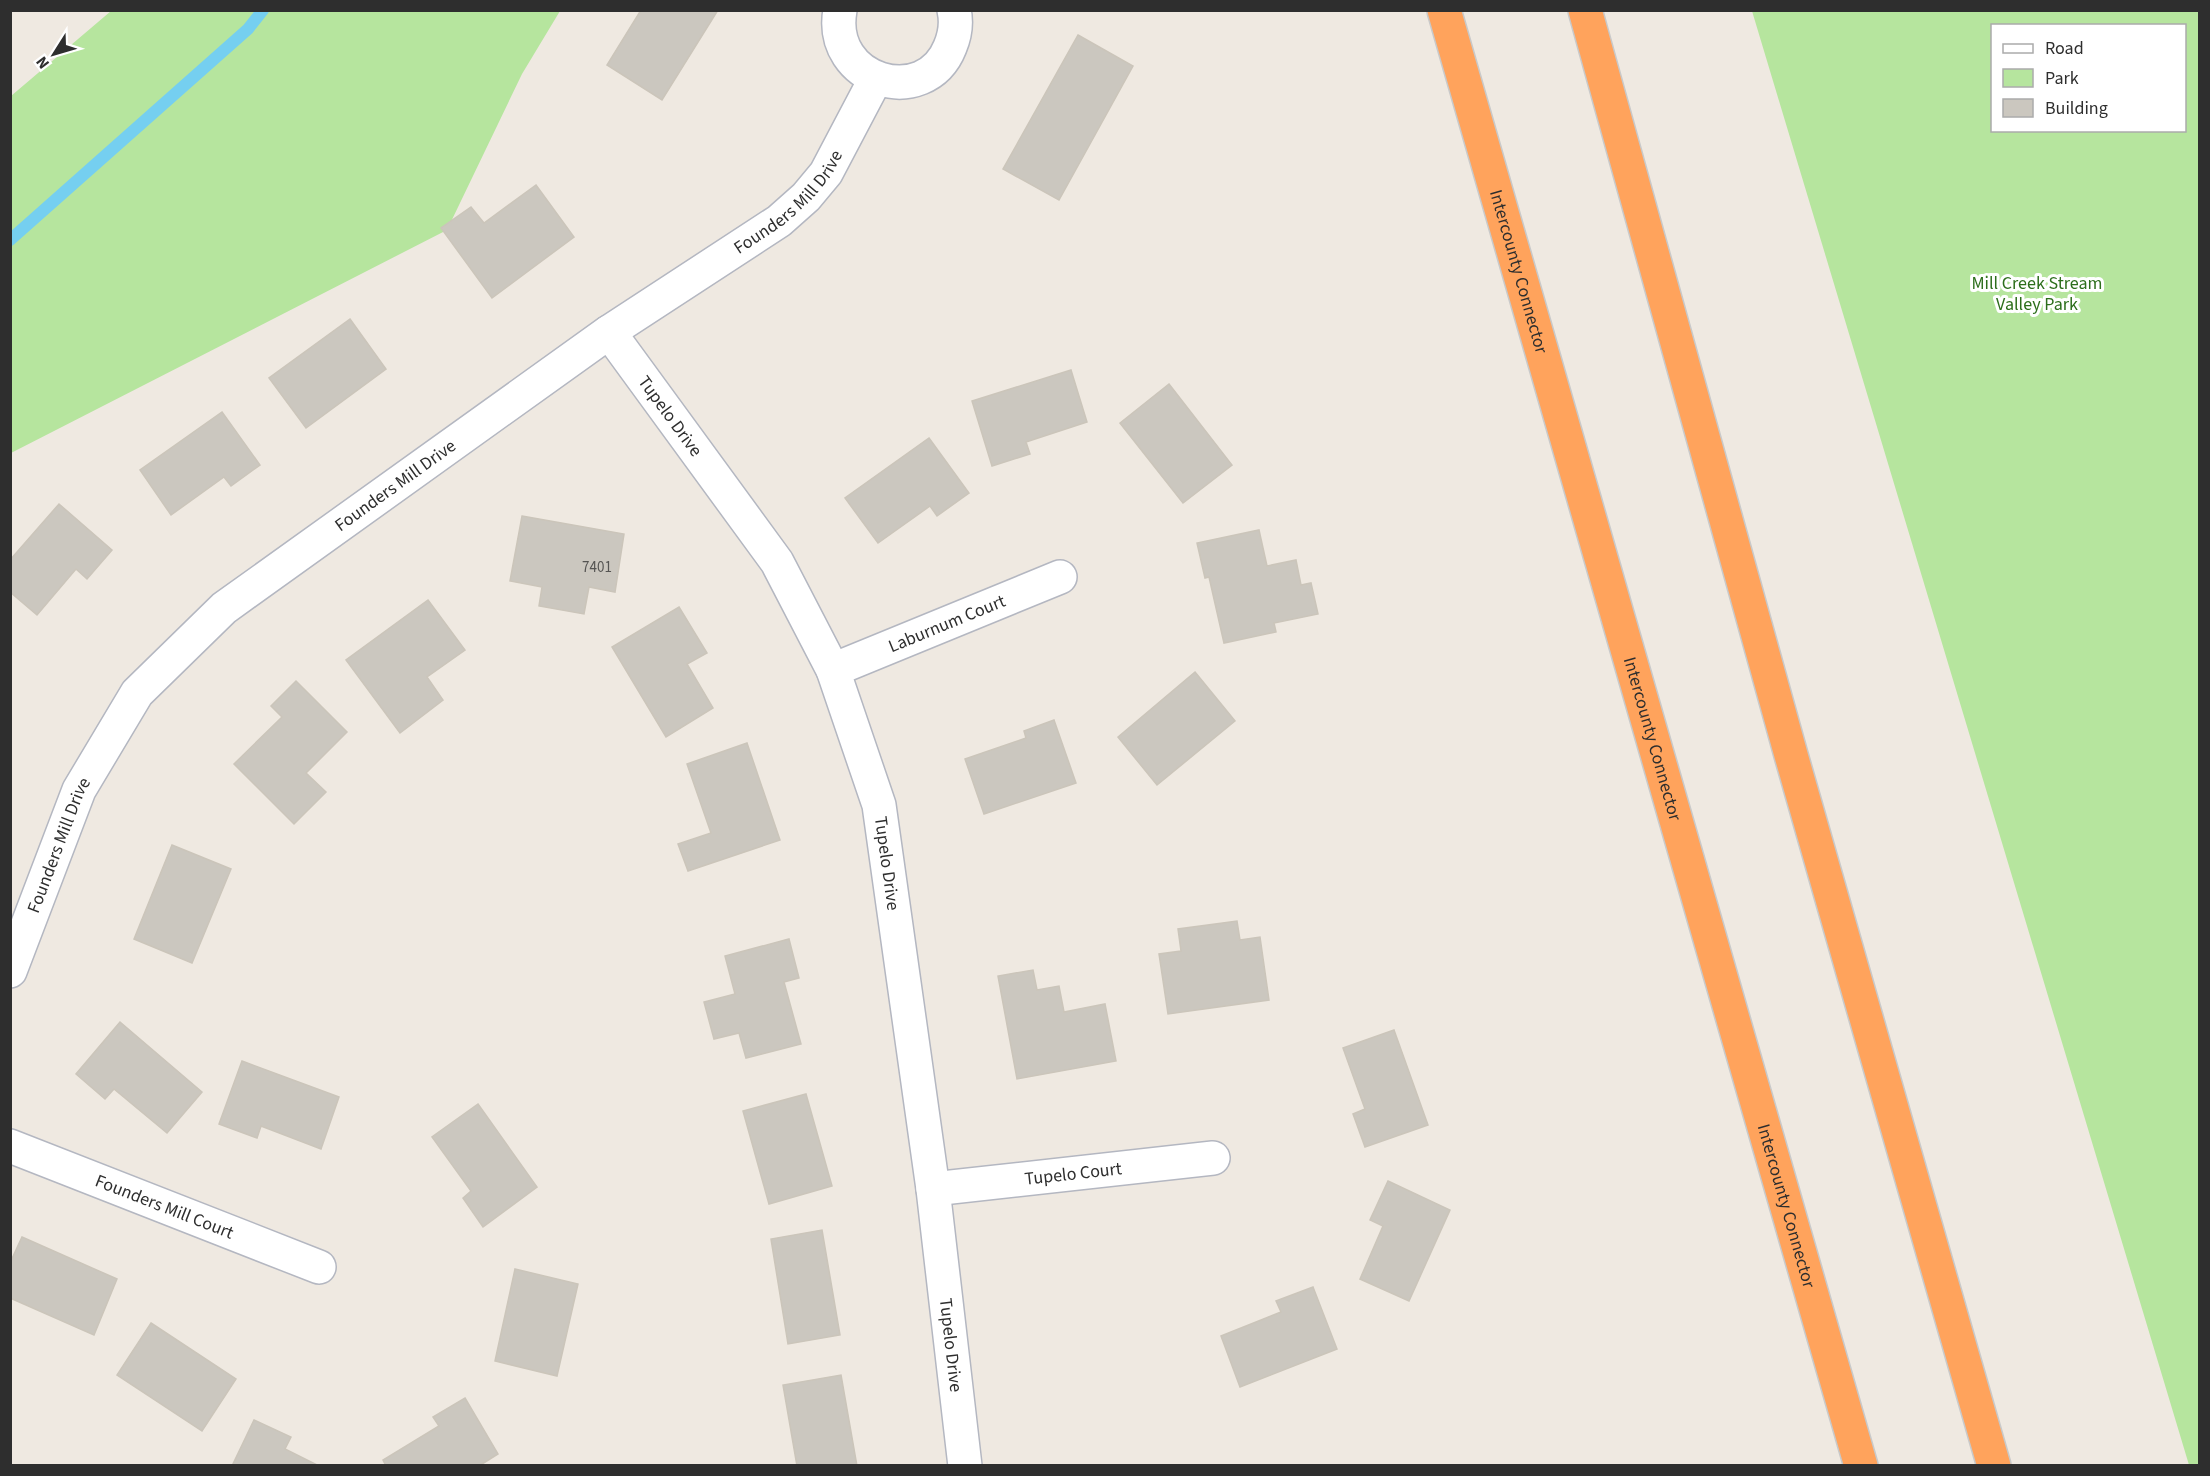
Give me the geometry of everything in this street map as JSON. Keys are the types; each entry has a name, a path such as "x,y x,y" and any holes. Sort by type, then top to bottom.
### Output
{"highway":[{"name":"Intercounty Connector","path":"1444,10 1861,1466"},
{"path":"1585,10 1798,778 1994,1466"}],"street":[{"path":"840,10 838,21 840,39 848,56 860,69 876,78 896,82 916,79 934,69 947,54 955,35 954,10"},
{"name":"Founders Mill Drive","path":"10,971 79,790 137,693 224,608 609,332 779,221 806,197 826,173 876,78"},
{"name":"Tupelo Drive","path":"609,332 777,561 833,670 879,805 933,1189 965,1466"},
{"name":"Laburnum Court","path":"833,670 1060,577"},
{"name":"Founders Mill Court","path":"10,1146 320,1267"},
{"name":"Tupelo Court","path":"933,1189 1213,1158"}],"green space":[{"path":"111,11 560,11 522,74 447,230 11,453 11,96"},
{"name":"Mill Creek Stream Valley Park","path":"1752,11 2199,11 2199,1465 2189,1465"}],"building":[{"path":"641,10 718,10 662,100 607,65"},
{"path":"1078,35 1133,66 1059,200 1003,169"},
{"path":"536,185 574,237 492,298 441,228 471,207 484,223"},
{"path":"350,319 386,369 306,428 269,378"},
{"path":"1071,370 1087,422 1026,442 1030,454 992,466 972,401"},
{"path":"1169,384 1232,465 1183,503 1120,423"},
{"path":"222,412 260,465 231,486 224,477 171,515 140,470"},
{"path":"929,438 969,493 937,516 930,506 878,543 845,498"},
{"path":"59,504 112,550 87,579 76,569 37,615 10,592 10,560"},
{"path":"522,516 624,534 615,592 589,587 584,614 539,606 542,587 510,581"},
{"path":"1259,530 1267,566 1296,560 1301,585 1311,583 1318,614 1274,623 1276,632 1224,643 1209,577 1205,578 1197,543"},
{"path":"428,600 465,650 427,677 443,700 400,733 346,660"},
{"path":"679,607 707,653 687,664 713,708 666,737 612,647"},
{"path":"1195,672 1235,721 1157,785 1118,737"},
{"path":"296,681 347,732 306,773 326,792 294,824 234,764 282,717 271,706"},
{"path":"1054,720 1076,783 984,814 965,759 1026,738 1024,731"},
{"path":"747,743 780,840 688,871 678,844 711,833 687,764"},
{"path":"172,845 231,869 192,963 134,939"},
{"path":"1237,921 1240,940 1260,937 1269,1000 1168,1014 1159,954 1181,951 1178,929"},
{"path":"789,939 799,978 784,982 801,1044 746,1058 739,1033 714,1039 704,1002 735,994 725,956"},
{"path":"1033,970 1037,990 1059,986 1064,1012 1105,1004 1116,1061 1017,1079 998,976"},
{"path":"120,1022 202,1092 167,1133 114,1089 105,1099 76,1074"},
{"path":"1394,1030 1428,1125 1365,1147 1353,1114 1365,1109 1343,1048"},
{"path":"242,1061 339,1097 321,1149 261,1126 257,1138 219,1124"},
{"path":"806,1094 832,1186 769,1204 743,1111"},
{"path":"478,1104 537,1187 483,1227 463,1198 471,1191 432,1137"},
{"path":"1388,1181 1450,1210 1409,1301 1360,1279 1383,1226 1370,1220"},
{"path":"822,1230 840,1335 788,1344 771,1239"},
{"path":"22,1237 117,1279 94,1335 10,1298 10,1263"},
{"path":"515,1269 578,1284 557,1376 495,1361"},
{"path":"1313,1287 1337,1349 1240,1387 1221,1336 1281,1312 1276,1301"},
{"path":"151,1323 236,1379 202,1431 117,1375"},
{"path":"841,1375 857,1466 797,1466 783,1385"},
{"path":"465,1398 498,1454 479,1466 386,1466 383,1460 439,1426 433,1417"},
{"path":"254,1420 291,1437 285,1449 319,1466 232,1466"}],"waterway":[{"path":"10,240 248,29 263,10"}]}
